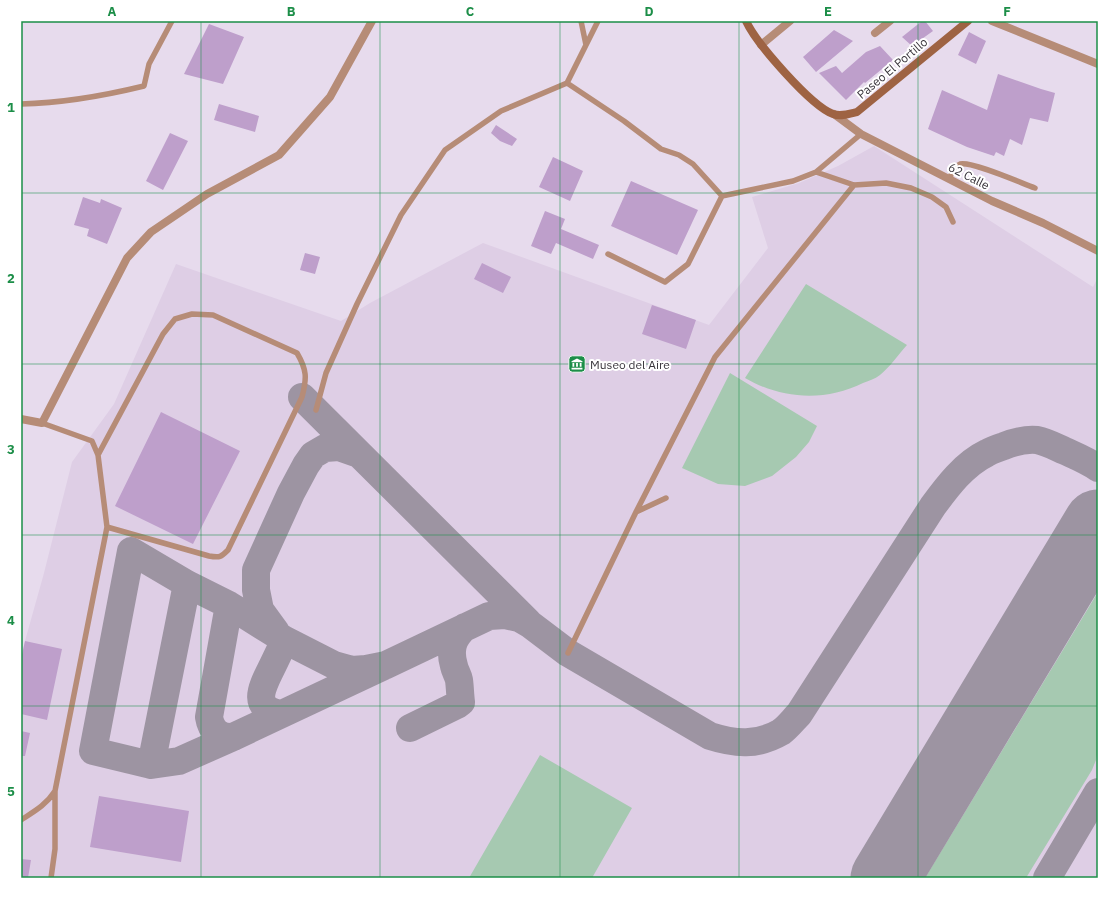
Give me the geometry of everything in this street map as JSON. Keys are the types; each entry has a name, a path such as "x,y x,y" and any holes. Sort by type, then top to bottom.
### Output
{"main road":[{"name":"Paseo El Portillo","path":"834,114 845,116 857,112 968,21"},
{"path":"744,22 781,68 818,105 834,114"}],"street":[{"path":"21,419 42,423 126,258 151,232 207,194 279,155 330,97 372,21"},
{"path":"761,45 790,21"},
{"path":"875,33 890,21"},
{"path":"992,21 1098,64"},
{"name":"62 Calle","path":"834,114 861,134 992,201 1043,223 1098,251"}],"lane":[{"path":"21,104 81,100 144,86 149,64 172,21"},
{"path":"581,21 586,46"},
{"path":"316,410 326,373 357,304 394,229 401,215 445,150 501,111 567,83 598,21"},
{"path":"567,83 624,121 661,149 678,154 693,164 722,196"},
{"path":"722,196 793,181 816,172 861,134"},
{"path":"949,179 955,167 960,164 973,165 1035,188"},
{"path":"816,172 854,185 886,183 911,188 932,196 946,207 953,222"},
{"path":"568,653 636,512 715,358 854,185"},
{"path":"608,254 665,282 688,264 722,196"},
{"path":"98,455 163,334 175,319 192,314 213,315 297,352 304,364 306,385 302,398 228,550 222,556 218,558 209,556 107,527"},
{"path":"42,423 92,441 98,455 107,527 55,791 55,849 50,878"},
{"path":"636,512 666,498"},
{"path":"21,820 49,801 55,791"}],"shaded area":[{"path":"874,146 1093,287 1098,277 1098,878 21,878 21,659 25,641 72,462 114,404 176,264 341,321 370,303 483,243 709,325 768,248 752,197 799,183 838,166"}],"green space":[{"path":"806,284 907,345 887,368 872,380 834,393 803,396 788,394 759,385 745,378"},
{"path":"730,373 817,426 809,442 796,457 772,476 745,486 718,484 682,468"},
{"path":"1098,592 1098,749 1092,770 1026,878 925,878"},
{"path":"540,755 632,808 592,878 469,878"}],"building":[{"path":"922,21 925,21 933,31 912,46 902,37"},
{"path":"209,24 244,37 223,84 184,74"},
{"path":"834,30 853,41 816,72 803,57"},
{"path":"969,32 986,41 976,64 958,55"},
{"path":"880,46 893,60 865,83 864,82 846,100 819,73 836,66 842,73 866,52"},
{"path":"998,74 1055,93 1048,122 1030,118 1022,145 1010,139 1004,156 996,152 994,156 967,147 928,129 942,90 987,110"},
{"path":"219,104 259,116 255,132 214,120"},
{"path":"496,125 517,139 512,146 500,141 491,133"},
{"path":"170,133 188,141 163,190 146,181"},
{"path":"553,157 583,171 570,201 539,187"},
{"path":"631,181 698,210 677,255 611,226"},
{"path":"83,197 100,203 101,199 122,208 107,244 87,236 89,229 74,225"},
{"path":"545,211 565,219 561,229 599,245 593,259 556,243 551,254 531,246"},
{"path":"305,253 320,257 315,274 300,270"},
{"path":"482,263 511,277 503,293 474,279"},
{"path":"652,305 696,320 686,349 642,334"},
{"path":"161,412 240,451 193,544 115,506"},
{"path":"25,641 62,649 47,720 21,714 21,659"},
{"path":"21,731 30,733 25,756 21,756"},
{"path":"99,796 189,811 181,862 90,847"},
{"path":"21,859 31,860 28,878 21,878"}],"taxiway":[{"path":"302,397 528,622"},
{"path":"386,665 179,761 151,765 93,751 131,551 187,584 229,605 285,640 334,665 352,670 386,665 489,616 505,615 519,618 531,625 568,653 710,736 728,741 755,742 772,737 781,732 799,714 933,506 950,484 971,463 995,449 1024,440 1037,440 1082,459 1098,468"},
{"path":"276,632 260,610 256,590 256,570 291,493 313,455 325,448 339,447 359,454"},
{"path":"151,765 187,584"},
{"path":"229,605 209,717 210,722 216,732 220,735 233,737"},
{"path":"410,728 461,702 459,680 454,668 452,649 455,640 465,627"},
{"path":"282,714 266,708 262,703 261,697 264,684 285,640"},
{"path":"1047,878 1098,792"}],"runway":[{"path":"885,878 1098,524"}],"place":[{"name":"Museo del Aire","path":"577,364"}]}
